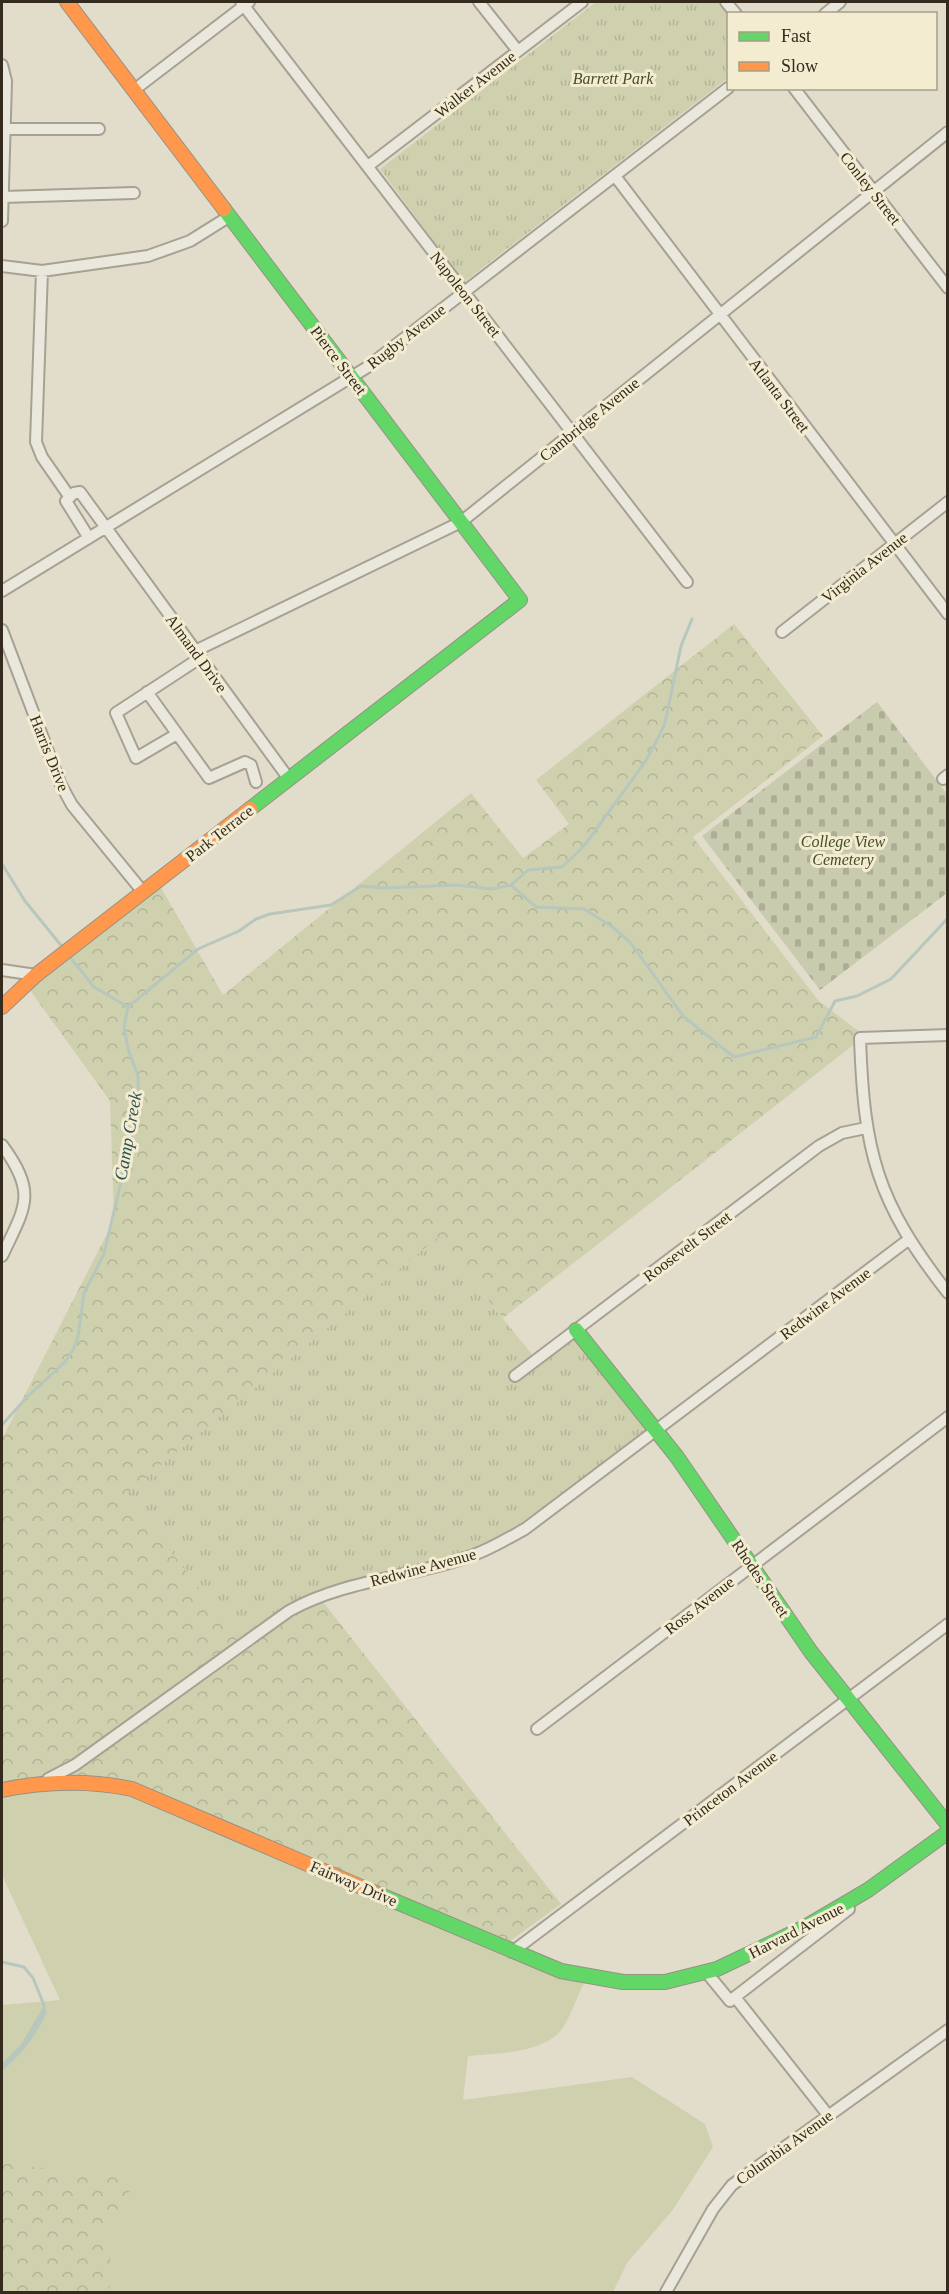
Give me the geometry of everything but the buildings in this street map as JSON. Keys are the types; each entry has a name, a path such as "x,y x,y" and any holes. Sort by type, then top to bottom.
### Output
{"street":[{"name":"Pierce Street","path":"67,2 520,600 401,692"},
{"path":"479,2 518,51"},
{"name":"Walker Avenue","path":"368,166 582,2"},
{"path":"828,12 840,2"},
{"path":"134,90 245,3"},
{"name":"Napoleon Street","path":"245,3 687,582"},
{"path":"2,65 6,81 2,221"},
{"name":"Rugby Avenue","path":"2,591 352,377 727,90"},
{"name":"Conley Street","path":"796,90 948,288"},
{"path":"3,129 99,129"},
{"name":"Cambridge Avenue","path":"177,734 136,758 116,713 197,654 461,522 948,132"},
{"name":"Atlanta Street","path":"615,176 948,614"},
{"path":"3,197 134,193"},
{"path":"2,267 42,271 148,256 169,250 207,232 230,216"},
{"path":"42,271 36,442 42,458 69,496 66,501 89,538"},
{"name":"Almand Drive","path":"69,496 80,492 104,528 289,778"},
{"name":"Virginia Avenue","path":"782,632 948,502"},
{"name":"Harris Drive","path":"2,630 60,783 72,805 143,892"},
{"path":"147,692 209,778 245,762 251,765 256,782"},
{"name":"Park Terrace","path":"2,1007 36,975 401,692"},
{"path":"2,970 36,975"},
{"path":"948,1035 860,1038 866,1128 882,1188 908,1240 948,1293"},
{"name":"Roosevelt Street","path":"515,1376 819,1146 842,1133 866,1128"},
{"path":"2,1145 14,1161 26,1197 25,1208 2,1256"},
{"name":"Redwine Avenue","path":"38,1782 52,1778 75,1765 299,1606 329,1592 446,1564 485,1550 546,1514 908,1240"},
{"name":"Rhodes Street","path":"576,1330 657,1430 811,1652 948,1825"},
{"name":"Ross Avenue","path":"537,1729 948,1417"},
{"name":"Princeton Avenue","path":"512,1952 948,1624"},
{"name":"Fairway Drive","path":"2,1790 38,1782 95,1781 132,1789 512,1952 562,1971 602,1981 665,1982 707,1973"},
{"name":"Harvard Avenue","path":"735,1997 948,1833"},
{"name":"Harvard Avenue","path":"707,1973 831,1914 882,1883"},
{"path":"707,1973 730,2001 735,1997 828,2115"},
{"name":"Columbia Avenue","path":"666,2292 713,2209 732,2185 945,2031"}],"green space":[{"name":"Barrett Park","path":"596,2 719,2 727,13 727,79 464,282 380,169"},
{"path":"734,624 823,736 693,837 818,1000 865,1036 503,1318 437,1239 320,1598 561,1904 506,1944 138,1786 2,1792 2,1439 114,1220 110,1101 24,982 159,884 223,995 471,793 523,858 569,824 536,780"},
{"name":"College View Cemetery","path":"877,702 947,794 947,893 820,990 702,836"},
{"path":"437,1238 540,1364 578,1335 655,1434 524,1525 469,1553 320,1598 243,1644 126,1494"},
{"path":"138,1786 587,1979 564,2026 546,2042 507,2053 468,2056 463,2100 632,2077 705,2124 713,2147 672,2211 627,2263 613,2292 2,2292 2,2005 60,2000 2,1875 2,1792"},
{"path":"2,2163 69,2171 139,2171 101,2238 110,2259 122,2273 105,2292 2,2292"}],"shaded area":[{"path":"44,2005 47,2012 33,2037 22,2052 2,2071 2,2064 22,2043"}],"waterway":[{"path":"128,1007 198,949 270,914 331,905 361,886 384,888 457,885 492,889 511,885 528,870 562,867 584,846 645,762 659,736 665,723 681,646 692,619"},
{"name":"Camp Creek","path":"2,864 25,901 64,949"},
{"path":"511,885 536,907 584,909 611,926 630,942 683,1016 734,1057 816,1037 835,1001 857,996 891,979 948,918"},
{"name":"Camp Creek","path":"70,957 94,987 128,1007"},
{"name":"Camp Creek","path":"2,1425 27,1397 65,1362 73,1350 78,1337 84,1293 104,1254 139,1105 138,1076 128,1049 124,1027 128,1007"},
{"name":"Camp Creek","path":"2,1962 24,1967 33,1978 44,2005"}],"traffic: fast":[{"path":"224,209 520,600 250,809"},
{"path":"576,1330 677,1457 811,1652 948,1825"},
{"path":"373,1892 561,1971 623,1982 665,1982 717,1969 805,1927 868,1890 948,1832"}],"traffic: slow":[{"path":"67,2 224,209"},
{"path":"2,1007 36,975 250,809"},
{"path":"2,1790 67,1783 99,1784 132,1789 373,1892"}]}
